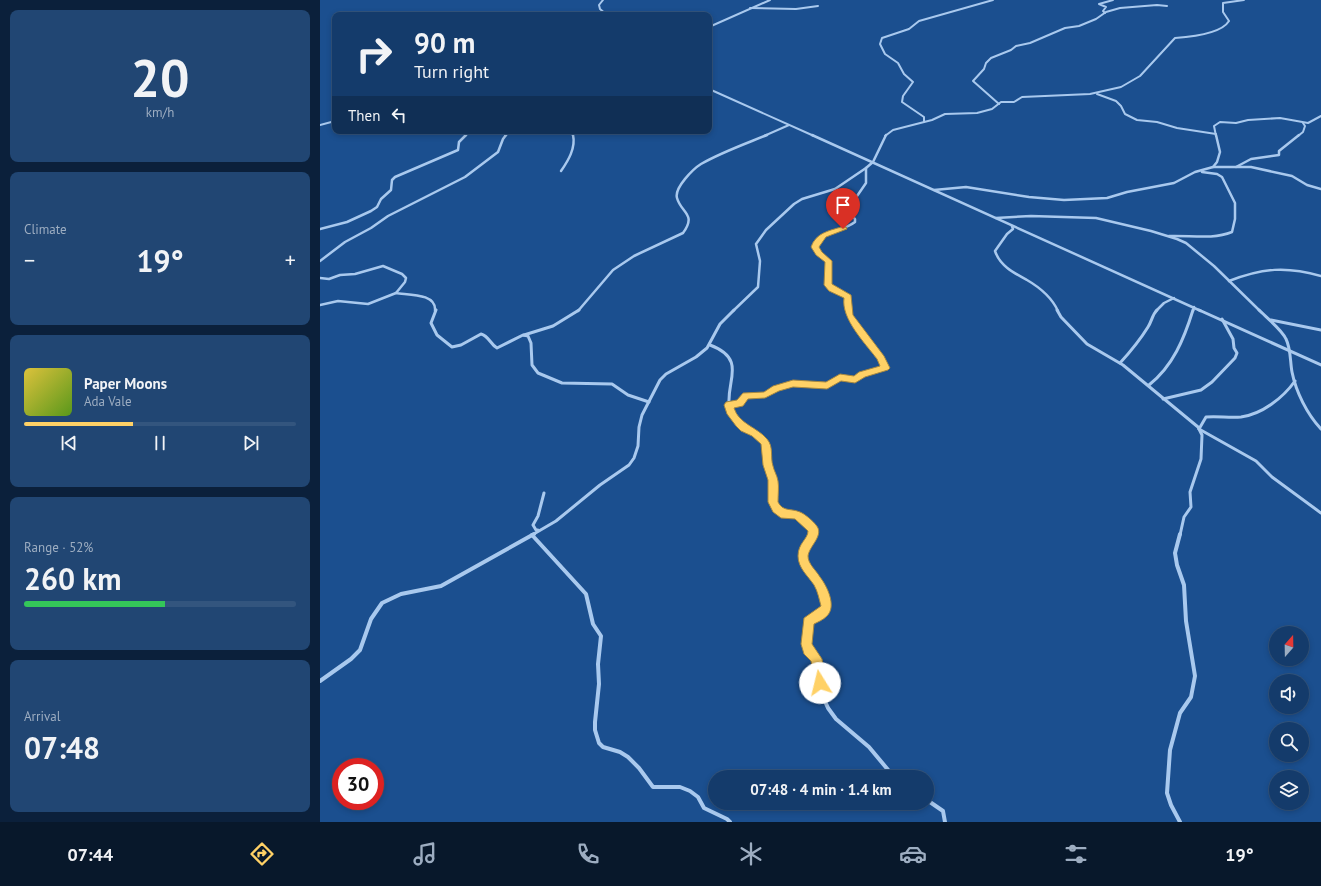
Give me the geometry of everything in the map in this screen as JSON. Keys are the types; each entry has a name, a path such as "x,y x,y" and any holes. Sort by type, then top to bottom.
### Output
{"street":[{"path":"603,0 600,5 600,9 604,12"},
{"path":"712,25 770,0"},
{"path":"924,122 925,118 902,102 904,95 913,85 913,82 904,74 898,62 886,54 880,44 882,38 909,30 919,21 928,20 993,0"},
{"path":"1105,13 1103,11 1106,7 1099,4 1113,0"},
{"path":"320,680 345,664 360,650 371,619 382,604 401,594 441,586 532,535 556,521 600,485 630,464 638,446 641,420 663,376 696,358 710,345 712,337 720,324 758,287 760,261 756,244 763,233 794,204 804,198 835,189 866,168 873,162 881,142 887,134 897,128 924,122 949,114 977,113 992,109 999,104 1013,102 1021,97 1095,94 1120,88 1138,78 1163,49 1176,38 1197,36 1220,28 1229,21 1223,12 1222,3 1244,0"},
{"path":"999,104 973,82 975,77 984,69 989,59 1012,50 1016,46 1029,43 1058,31 1095,20 1105,13 1123,8 1143,8 1157,5 1167,6"},
{"path":"750,8 799,9 818,6"},
{"path":"712,90 1289,351 1321,364"},
{"path":"1095,94 1116,101 1126,115 1137,120 1157,122 1177,128 1216,134"},
{"path":"1213,167 1220,150 1215,125 1220,122 1236,123 1248,120 1288,118 1302,123 1312,122 1321,116"},
{"path":"320,125 332,122"},
{"path":"1236,167 1251,159 1279,155 1279,151 1289,142 1297,138 1304,130 1305,126 1302,123"},
{"path":"320,305 338,301 368,304 396,293 421,296 434,304 436,309 431,323 437,335 452,347 462,345 475,336 481,334 486,336 494,347 497,348 523,335 553,326 577,312 613,270 637,254 683,233 688,226 688,216 678,202 676,195 679,185 696,167 789,125"},
{"path":"1208,132 1215,129"},
{"path":"320,229 347,222 371,211 377,207 381,199 391,190 392,180 395,177 458,150 459,142 467,134"},
{"path":"320,261 345,242 371,228 388,216 465,177 498,152 503,139 507,134"},
{"path":"561,171 569,160 574,137 572,134"},
{"path":"932,190 966,187 1029,197 1061,200 1085,200 1107,198 1127,192 1177,182 1213,167 1250,167 1292,176 1307,185 1321,189"},
{"path":"729,405 740,403 746,396 765,395 776,388 793,383 827,385 840,377 855,379 862,375 885,368 881,358 850,316 847,304 848,297 832,289 828,285 828,261 819,254 815,247 816,243 823,236 847,228 855,221 855,218 848,211 848,206 855,202 855,198 866,183 866,168"},
{"path":"1167,236 1184,234 1215,237 1232,232 1235,219 1235,203 1222,177 1217,174 1198,172"},
{"path":"994,218 1031,216 1096,218 1167,236 1186,243 1229,281 1269,319 1286,338 1292,372 1303,403 1321,429"},
{"path":"1012,226 1013,229 1005,236 995,251 997,257 1014,274 1028,281 1053,301 1061,317 1087,344 1120,363 1199,429 1256,461 1272,477 1321,513"},
{"path":"320,278 331,279 340,275 355,274 383,266 402,274 406,278 405,282 396,293"},
{"path":"1229,281 1250,274 1281,268 1299,270 1321,276"},
{"path":"1120,363 1138,343 1152,321 1153,314 1164,303 1174,298"},
{"path":"1149,386 1159,378 1170,365 1185,337 1194,307"},
{"path":"1269,319 1321,330"},
{"path":"1163,398 1201,390 1212,382 1235,358 1236,353 1232,347 1233,340 1222,320"},
{"path":"1273,324 1278,322"},
{"path":"523,335 528,336 533,343 530,356 534,370 550,379 562,383 612,384 628,395 649,402"},
{"path":"710,345 716,347 730,359 733,376 728,396 730,411 739,423 744,428 755,433 764,442 767,448 767,465 773,480 773,502 776,508 781,513 798,515 814,529 813,536 804,547 803,557 806,566 818,582 824,594 826,606 824,612 808,622 806,644 808,650 815,657 817,663 826,706 836,718 869,747 888,770"},
{"path":"1180,822 1171,805 1167,793 1170,750 1180,713 1191,696 1195,676 1186,621 1184,585 1176,564 1175,553 1184,517 1191,507 1190,492 1201,459 1202,439 1199,429 1206,417 1243,417 1261,410 1278,399 1295,381"},
{"path":"539,530 536,530 533,525 538,516 544,493"},
{"path":"532,535 586,594 593,624 601,636 598,664 600,684 595,722 595,730 599,742 603,747 620,752 628,757 639,768 653,787 680,787 690,791 698,797 704,808 727,819 730,822"},
{"path":"934,805 943,811 946,822"}],"route":[{"path":"820,683 815,656 808,650 806,644 806,628 808,622 810,619 824,612 826,608 824,594 814,575 807,569 803,557 804,547 813,536 814,529 798,515 785,514 778,511 773,502 773,480 767,465 767,448 760,437 744,428 739,423 731,413 729,405 740,403 746,396 765,395 776,388 784,387 793,383 830,385 835,379 840,377 855,379 861,375 884,370 885,366 881,358 850,316 847,304 848,297 832,289 828,285 828,261 819,254 815,247 816,243 823,236 843,229"}]}
